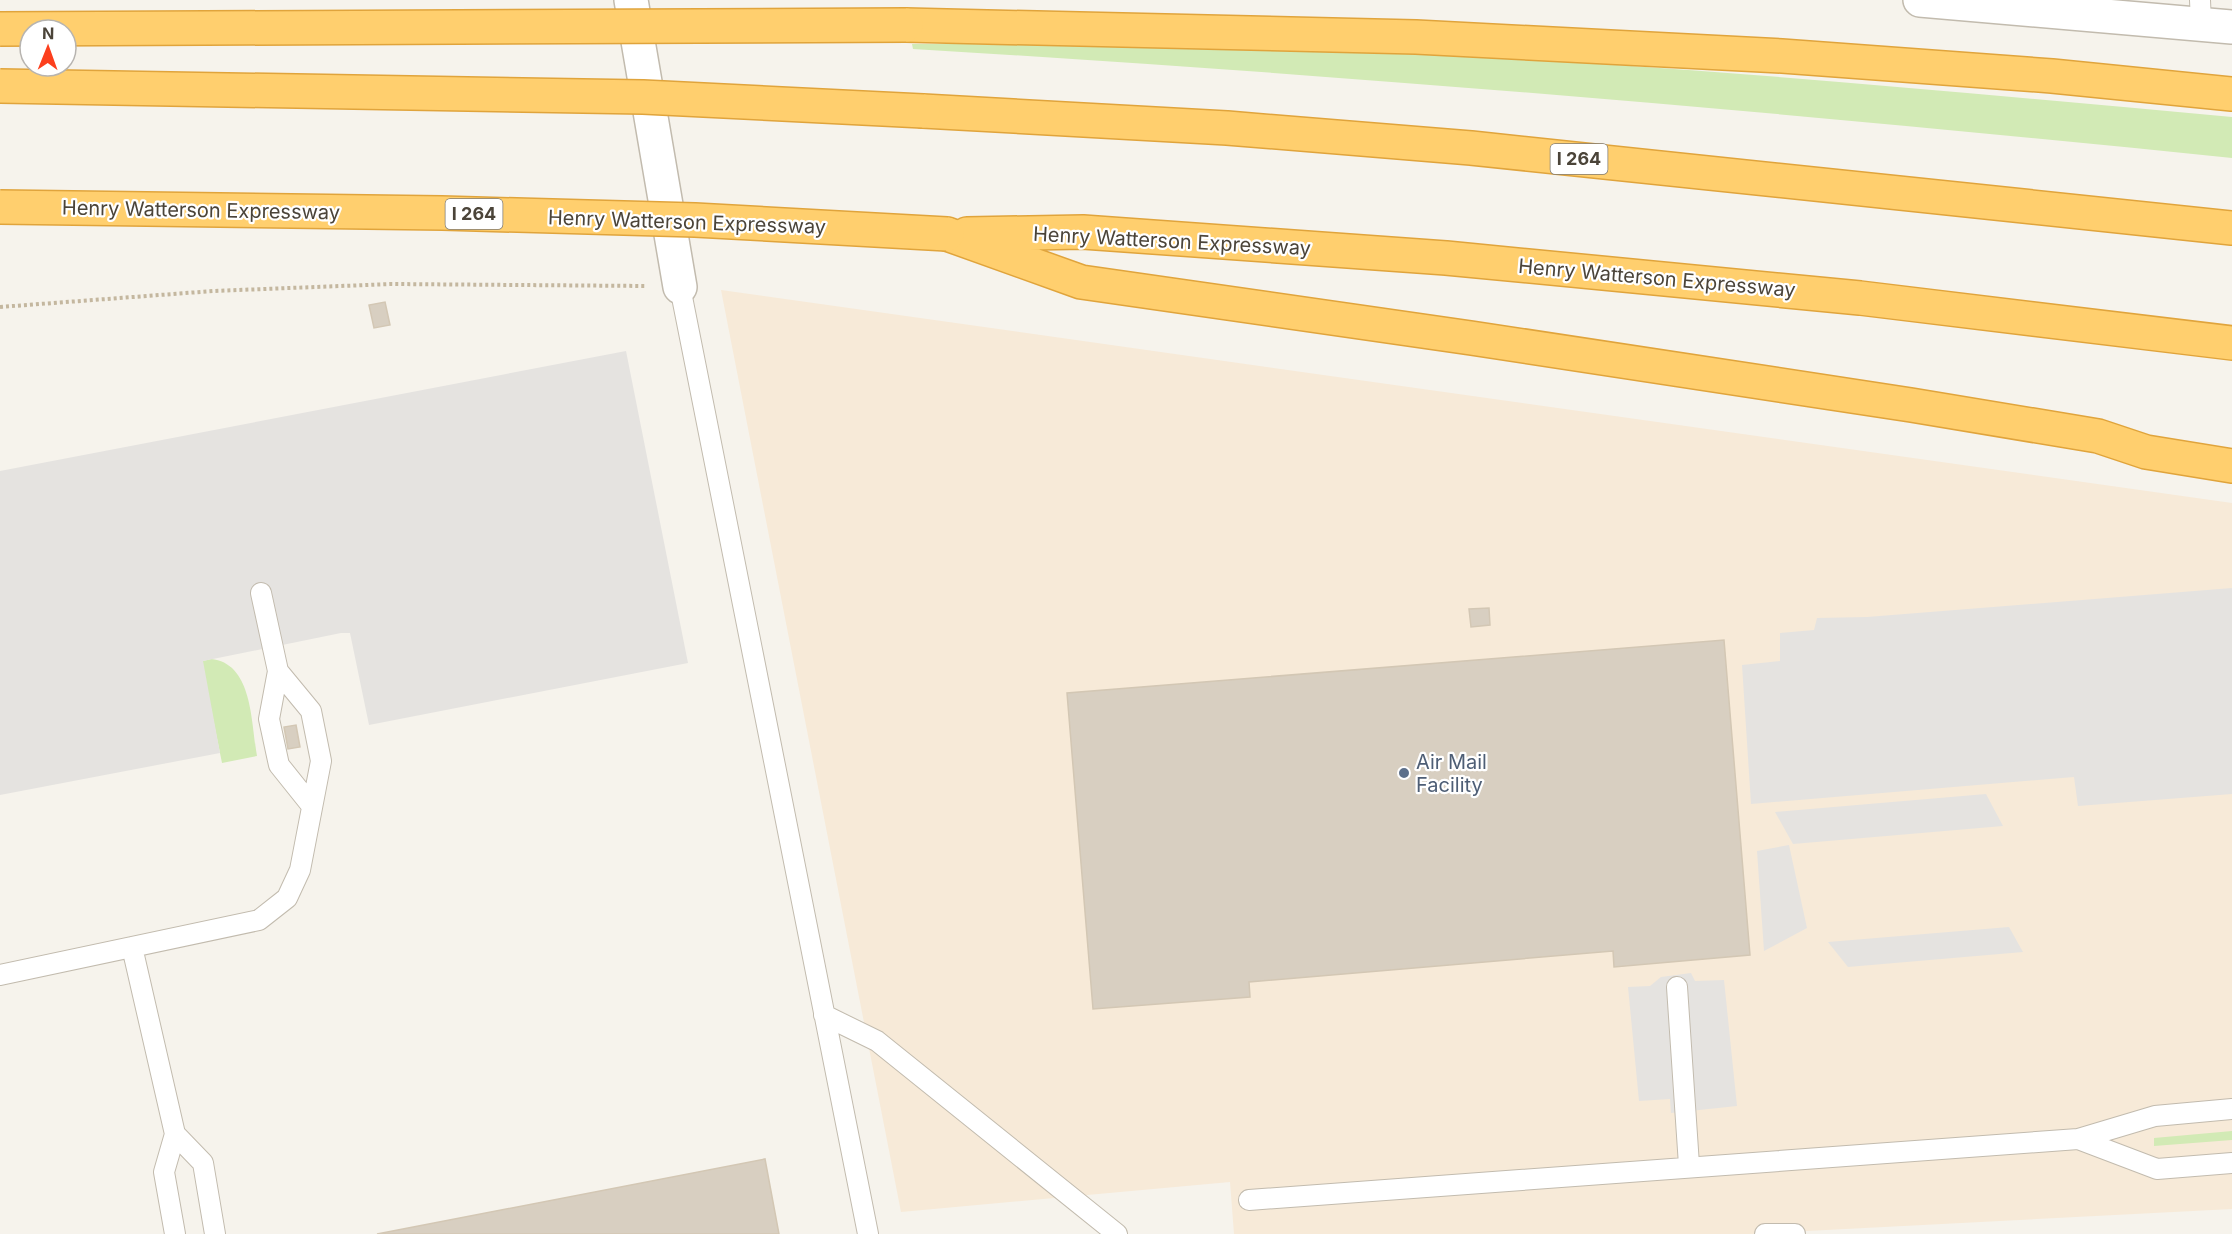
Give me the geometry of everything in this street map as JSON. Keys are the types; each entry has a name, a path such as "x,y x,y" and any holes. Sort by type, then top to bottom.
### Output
{"highway":[{"path":"0,29 906,25 1416,37 1782,56 2052,76 2232,94"},
{"name":"I 264","path":"0,86 643,97 1227,128 1471,148 2232,228"},
{"name":"Henry Watterson Expressway","path":"0,207 488,214 695,220 947,234 1083,232 1446,258 1860,298 2232,343"},
{"path":"947,234 1081,282 1506,343 2098,436 2146,452 2232,466"},
{"path":"2098,436 2148,434 2232,448"}],"street":[{"path":"631,0 680,287"},
{"path":"1920,0 2211,17"}],"lane":[{"path":"680,287 868,1234"},
{"path":"261,593 278,671 269,719 279,765 311,804"},
{"path":"0,975 259,920 287,898 300,870 321,761 311,711 278,671"},
{"path":"132,947 175,1134 164,1172 175,1234"},
{"path":"1677,987 1689,1166"},
{"path":"824,1015 877,1041 1117,1234"},
{"path":"1249,1200 2078,1139 2155,1116 2232,1109"},
{"path":"175,1134 203,1163 215,1234"},
{"path":"2078,1139 2157,1169 2232,1163"},
{"path":"1765,1234 1795,1234"}],"path":[{"path":"0,307 213,291 392,284 680,287"}],"shaded area":[{"path":"721,290 2232,503 2232,1209 1749,1234 1234,1234 1230,1182 901,1212"},
{"path":"626,351 688,663 369,725 350,633 341,633 203,661 220,753 0,795 0,471"},
{"path":"2232,588 2232,794 2078,806 2074,777 1751,804 1742,665 1780,661 1780,633 1814,630 1817,618 1867,617"},
{"path":"1986,794 2003,826 1793,844 1775,812"},
{"path":"1789,845 1807,928 1764,951 1757,851"},
{"path":"2009,927 2023,952 1848,967 1828,942"},
{"path":"1691,973 1695,981 1724,980 1737,1106 1671,1113 1670,1099 1639,1101 1628,987 1650,986 1661,977"}],"green space":[{"path":"912,44 1085,45 1430,55 1603,64 1918,89 2232,117 2232,158 1573,96 913,49"},
{"path":"211,659 225,663 235,671 242,683 251,712 257,756 222,763 203,669 203,661"},
{"path":"2232,1131 2232,1140 2154,1146 2154,1138"}],"building":[{"path":"385,302 390,325 374,328 369,305"},
{"path":"1489,608 1490,625 1471,627 1469,609"},
{"name":"Air Mail Facility","path":"1724,640 1750,955 1614,967 1613,951 1249,982 1250,997 1093,1009 1067,693"},
{"path":"296,725 300,747 288,749 284,727"},
{"path":"765,1159 779,1234 377,1234"}],"place":[{"name":"Air Mail Facility","path":"1404,773"}]}
